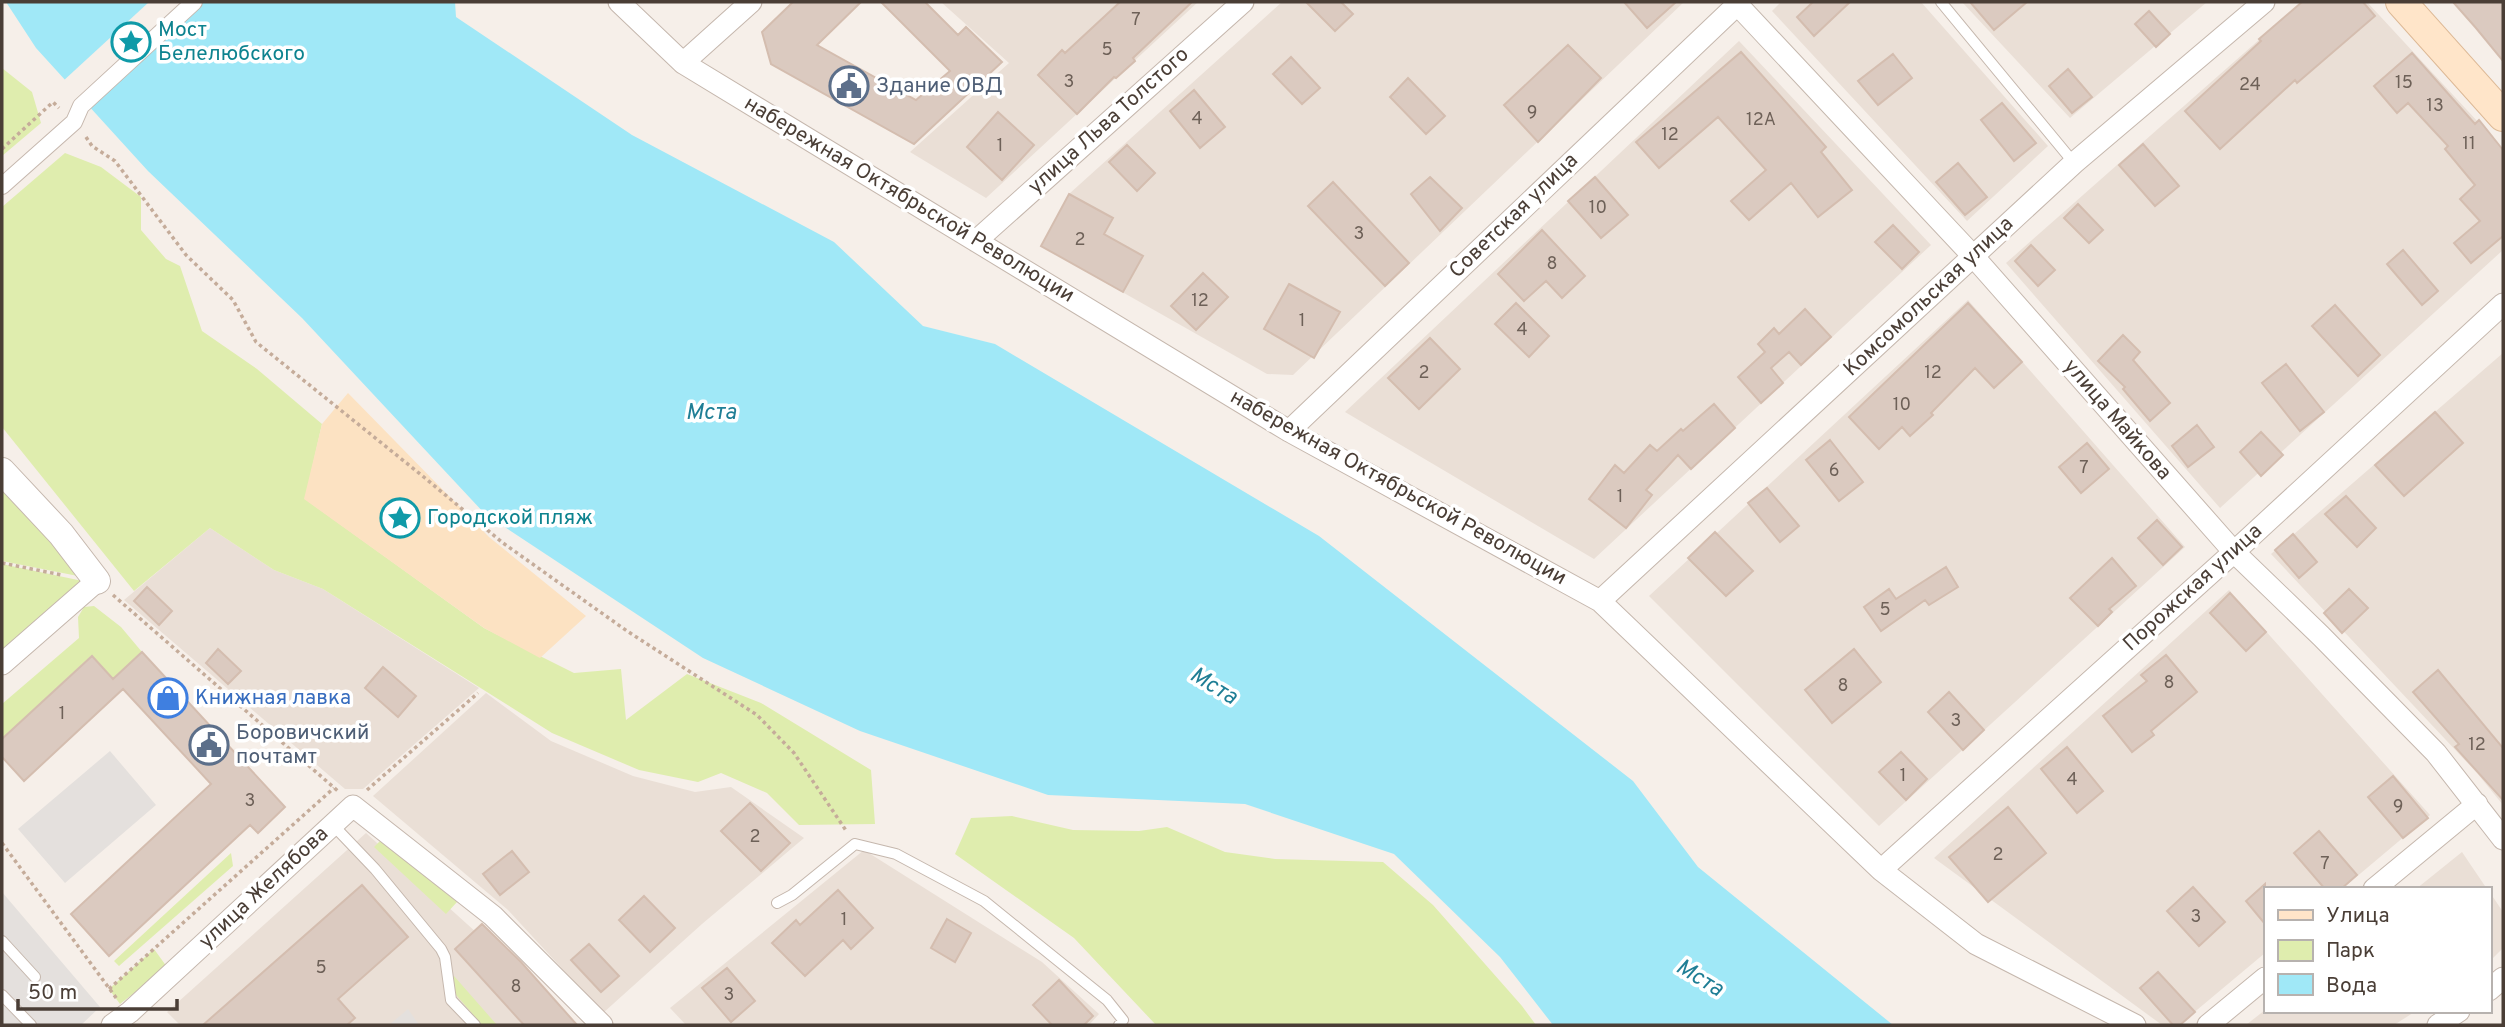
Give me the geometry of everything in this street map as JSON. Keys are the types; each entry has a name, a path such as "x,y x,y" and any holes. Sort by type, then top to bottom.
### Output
{"main road":[{"path":"2401,2 2503,116"}],"street":[{"path":"2,186 74,121 81,106 194,2"},
{"name":"набережная Октябрьской Революции","path":"619,2 683,63 1289,431 1600,601 1881,870 1976,944 2135,1025"},
{"path":"683,63 751,2"},
{"name":"улица Льва Толстого","path":"976,241 1243,2"},
{"name":"Комсомольская улица","path":"1600,601 2074,163 2264,2"},
{"name":"улица Майкова","path":"1737,3 1973,256 2234,552 2427,743 2503,837"},
{"name":"Советская улица","path":"1289,431 1737,3"},
{"name":"Порожская улица","path":"1881,870 2234,552 2503,304"},
{"path":"2,471 61,534 97,582 2,664"},
{"path":"2376,887 2477,804"},
{"path":"352,805 493,916 602,1025"},
{"name":"улица Желябова","path":"113,1025 352,805"},
{"path":"2208,1025 2264,979"},
{"path":"2438,1025 2456,1013"}],"lane":[{"path":"1941,2 2074,163"},
{"path":"333,825 375,869 441,949 445,957 451,1000 475,1025"},
{"path":"777,903 792,895 855,845 896,854 984,901 1107,1000 1124,1024"},
{"path":"2,941 35,977"},
{"path":"2,995 31,1025"}],"path":[{"path":"2,149 53,102 74,121 92,146 115,161 186,255 233,300 256,342 502,543 627,631 757,715 794,753 855,845"},
{"path":"2,563 97,582 352,805 478,693"},
{"path":"109,989 334,788"},
{"path":"2,843 120,1004 130,1012"}],"shaded area":[{"path":"941,2 1198,2 986,198 910,152 1009,63"},
{"path":"1282,2 1684,2 1293,375 1267,374 1041,246 1069,194"},
{"path":"1781,2 1921,2 2048,146 1967,221 1772,11"},
{"path":"1962,2 2207,2 2070,118"},
{"path":"2302,2 2367,2 2503,149 2503,250 2220,508 2006,263"},
{"path":"1739,41 1931,245 1594,559 1345,412"},
{"path":"1968,300 2185,547 1879,826 1649,596"},
{"path":"2503,353 2503,805 2477,773 2271,554"},
{"path":"210,528 274,570 323,589 479,688 363,789 345,789 124,600"},
{"path":"2229,590 2430,815 2344,887 2264,887 2264,954 2179,1025 2162,1025 1934,858"},
{"path":"486,693 551,741 633,776 695,792 731,787 804,838 702,924 603,1013 508,910 373,796"},
{"path":"110,751 156,805 65,883 18,829"},
{"path":"366,833 579,1025 180,1025 167,1012"},
{"path":"864,850 1042,962 1099,1014 1089,1025 686,1025 670,1008"},
{"path":"2462,852 2486,887 2418,887"},
{"path":"2,892 100,1007 81,1025 2,1025"},
{"path":"2491,894 2503,912 2503,948 2491,960"},
{"path":"408,1009 419,1025 389,1025"},
{"path":"2264,1011 2264,1013 2413,1013 2394,1025 2246,1025"}],"green space":[{"path":"2,68 32,92 41,123 2,156"},
{"path":"65,153 101,167 141,197 141,230 166,259 180,266 202,331 257,369 322,424 305,499 484,628 574,673 621,669 626,720 687,674 761,703 871,770 875,824 799,825 767,793 721,773 698,782 639,770 552,733 323,589 274,570 210,528 134,591 2,427 2,207"},
{"path":"2,478 93,579 2,561"},
{"path":"2,564 92,583 2,651"},
{"path":"94,606 121,627 142,652 113,679 91,656 2,739 2,704 79,638 78,617 84,607"},
{"path":"1012,816 1073,830 1139,831 1167,827 1225,852 1275,859 1383,862 1433,905 1536,1025 1156,1025 1074,938 955,854 971,818"},
{"path":"382,839 457,902 446,914 374,847"},
{"path":"231,853 233,866 119,966 114,961"},
{"path":"154,949 167,967 120,1004 109,989"},
{"path":"454,976 497,1025 482,1025 445,982"}],"sand":[{"name":"Городской пляж","path":"348,393 489,537 586,616 540,658 484,628 304,499 322,424"}],"water":[{"name":"Мста","path":"6,2 455,2 456,17 632,135 834,242 923,326 995,344 1319,536 1633,781 1698,867 1893,1025 1553,1025 1500,957 1394,854 1245,804 1048,795 860,731 703,658 485,514 302,318 148,171 36,48"}],"pier":[{"name":"Мост Белелюбского","path":"149,2 203,2 83,105 62,82"}],"building":[{"name":"Здание ОВД","path":"793,2 861,2 817,45 916,100 950,71 881,2 925,2 958,35 966,27 1002,62 914,144 771,64 762,32"},
{"path":"1120,2 1192,2 1133,58 1135,61 1114,77 1077,114 1038,75 1062,50 1065,53"},
{"path":"1306,2 1341,2 1353,14 1335,31"},
{"path":"1624,2 1676,2 1647,28"},
{"path":"1813,2 1850,2 1814,36 1797,17"},
{"path":"1970,2 2027,2 1994,30"},
{"path":"2302,2 2363,2 2375,16 2297,83 2295,80 2220,149 2185,111 2261,41 2259,39"},
{"path":"2453,2 2503,2 2503,61 2476,28"},
{"path":"2149,11 2170,34 2156,47 2135,24"},
{"path":"1568,45 1601,78 1538,142 1504,105"},
{"path":"1741,52 1826,147 1821,152 1852,190 1818,217 1791,183 1749,220 1731,201 1766,170 1718,117 1659,168 1636,142"},
{"path":"2412,53 2475,124 2479,120 2503,150 2503,236 2471,263 2454,243 2480,221 2460,199 2475,185 2445,149 2448,146 2408,103 2397,113 2374,86"},
{"path":"1893,54 1912,78 1878,105 1858,81"},
{"path":"1291,57 1320,88 1302,104 1273,74"},
{"path":"2068,69 2092,97 2072,113 2049,86"},
{"path":"1408,78 1445,116 1426,134 1390,97"},
{"path":"1194,90 1225,127 1200,148 1170,111"},
{"path":"2002,103 2036,143 2014,161 1981,120"},
{"path":"998,112 1034,145 1002,180 967,147"},
{"path":"2143,144 2179,186 2155,206 2119,165"},
{"path":"1127,145 1155,173 1137,191 1109,162"},
{"path":"1958,163 1987,197 1965,215 1936,182"},
{"path":"1430,177 1462,208 1440,231 1411,194"},
{"path":"1595,177 1628,215 1601,238 1568,201"},
{"path":"1333,182 1409,263 1385,286 1308,206"},
{"path":"1069,194 1113,218 1104,234 1143,256 1123,292 1041,246"},
{"path":"2078,204 2103,230 2089,243 2064,218"},
{"path":"1893,225 1919,252 1902,269 1875,242"},
{"path":"1542,230 1585,276 1562,298 1546,281 1524,301 1498,274"},
{"path":"2031,245 2055,270 2038,286 2015,261"},
{"path":"2403,250 2438,291 2422,305 2387,264"},
{"path":"1203,273 1228,297 1196,330 1171,306"},
{"path":"1289,284 1340,312 1314,358 1264,329"},
{"path":"1516,303 1549,336 1529,357 1495,324"},
{"path":"1968,303 2022,362 1994,388 1975,368 1931,413 1933,415 1910,436 1902,427 1879,449 1849,417"},
{"path":"2335,305 2380,355 2358,376 2312,326"},
{"path":"1805,309 1831,337 1801,365 1789,352 1771,368 1783,383 1761,403 1738,377 1765,352 1758,344 1774,328 1779,334"},
{"path":"2123,335 2140,352 2133,360 2170,403 2150,421 2123,389 2125,387 2098,361"},
{"path":"1430,338 1460,369 1419,409 1388,378"},
{"path":"2286,364 2324,412 2300,431 2262,383"},
{"path":"1714,404 1735,428 1691,469 1678,455 1646,490 1652,495 1626,528 1589,499 1615,465 1624,473 1650,445 1657,451"},
{"path":"2435,412 2463,443 2404,496 2375,465"},
{"path":"2197,425 2214,447 2188,467 2172,446"},
{"path":"2261,432 2283,455 2261,476 2240,452"},
{"path":"1830,440 1863,482 1839,501 1806,460"},
{"path":"2087,443 2109,469 2081,493 2059,467"},
{"path":"1767,488 1799,526 1780,542 1748,503"},
{"path":"2346,496 2376,528 2357,547 2325,514"},
{"path":"2157,520 2182,547 2163,565 2138,538"},
{"path":"1715,532 1753,571 1726,596 1688,558"},
{"path":"2293,534 2317,562 2299,578 2275,550"},
{"path":"2112,558 2136,586 2109,609 2112,612 2098,626 2070,598"},
{"path":"1946,567 1958,587 1929,605 1925,600 1881,631 1864,607 1889,589 1896,599"},
{"path":"147,587 172,611 159,625 134,601"},
{"path":"2349,589 2368,608 2342,633 2324,613"},
{"path":"2230,593 2266,632 2246,651 2210,613"},
{"path":"218,649 241,671 228,684 206,663"},
{"path":"1854,649 1881,682 1832,723 1805,690"},
{"path":"142,652 285,807 258,833 250,825 109,956 71,914 211,784 123,689 24,781 2,757 2,739 92,656 113,679"},
{"path":"2166,655 2197,692 2151,731 2154,735 2132,752 2103,716 2147,681 2141,675"},
{"path":"383,667 416,696 398,717 365,688"},
{"path":"2438,670 2503,748 2503,800 2455,747 2459,744 2413,692"},
{"path":"1949,692 1984,730 1963,750 1928,712"},
{"path":"2067,747 2103,791 2077,813 2041,769"},
{"path":"1901,752 1927,779 1906,800 1879,772"},
{"path":"2393,776 2428,818 2403,838 2368,797"},
{"path":"750,803 790,843 761,871 721,831"},
{"path":"2008,807 2046,853 1988,902 1949,857"},
{"path":"2319,831 2357,875 2343,887 2323,887 2294,853"},
{"path":"512,851 529,872 500,895 483,874"},
{"path":"2265,884 2264,923 2246,901"},
{"path":"362,885 408,937 338,999 355,1018 347,1025 203,1025"},
{"path":"2193,887 2225,922 2199,946 2167,911"},
{"path":"838,890 873,928 851,949 843,940 805,976 772,943 796,920 800,925"},
{"path":"644,896 675,928 650,952 619,920"},
{"path":"947,919 971,933 955,962 931,948"},
{"path":"482,924 521,962 577,1025 524,1025 455,949"},
{"path":"589,944 619,976 601,992 571,960"},
{"path":"727,968 755,1001 731,1022 702,988"},
{"path":"2158,972 2195,1012 2180,1025 2173,1025 2140,988"},
{"path":"1059,980 1093,1016 1084,1025 1052,1025 1033,1005"}],"place":[{"name":"Мост Белелюбского","path":"131,42"},
{"name":"Здание ОВД","path":"849,86"},
{"name":"Городской пляж","path":"400,518"},
{"name":"Книжная лавка","path":"168,698"},
{"name":"Боровичский почтамт","path":"209,745"}]}
